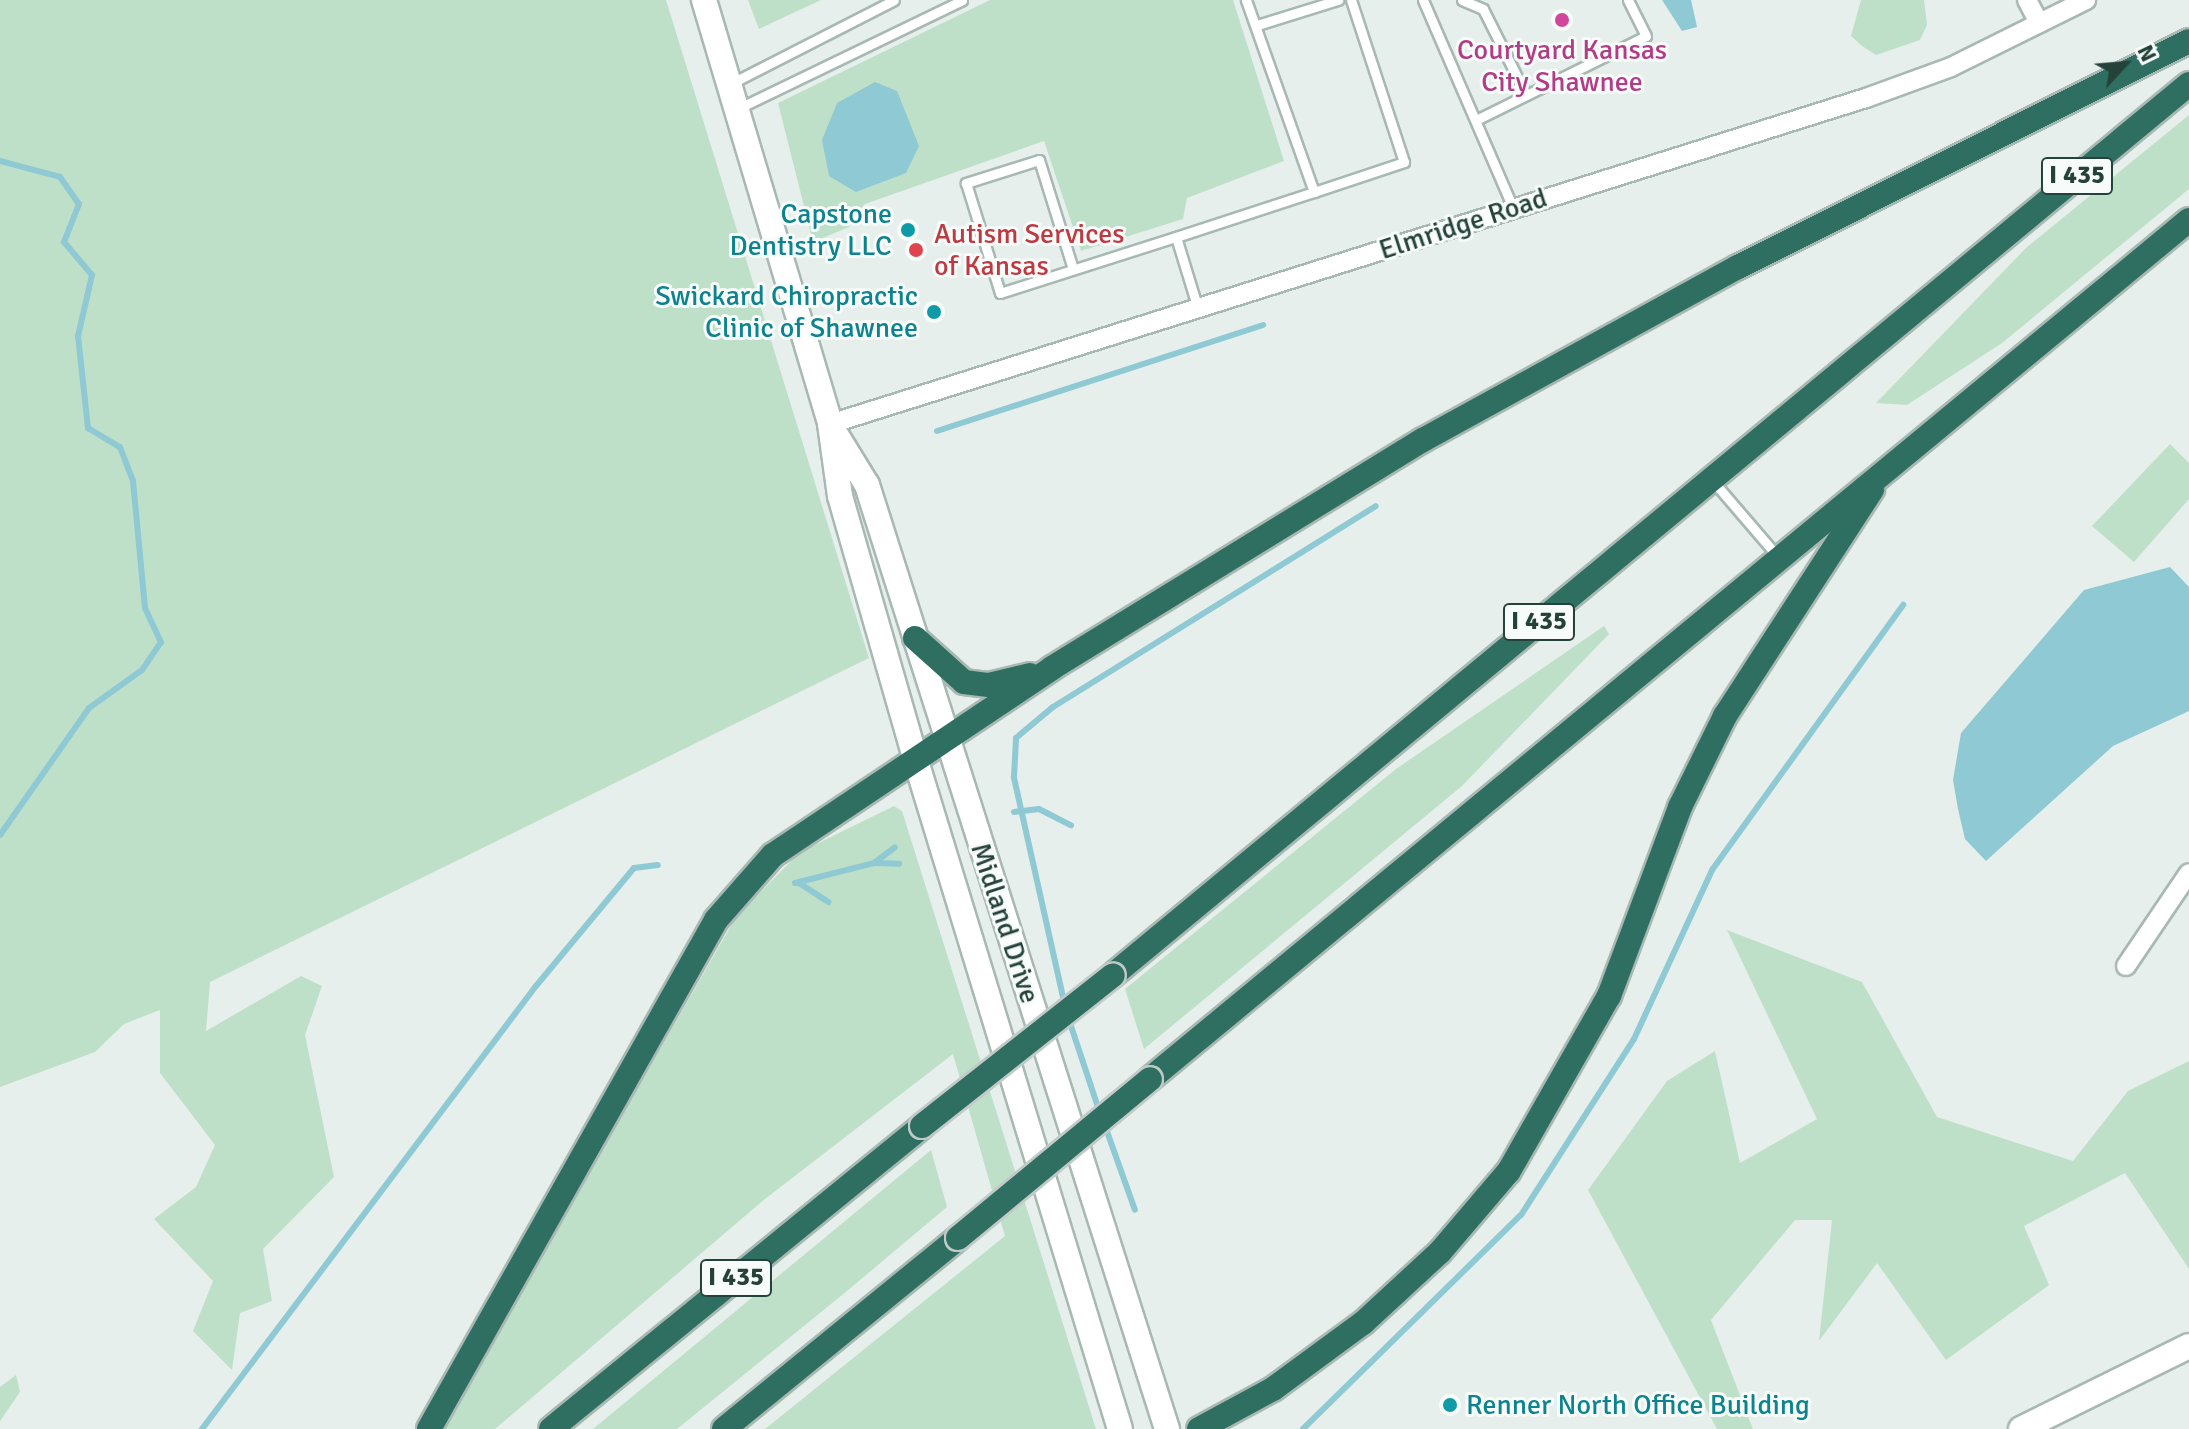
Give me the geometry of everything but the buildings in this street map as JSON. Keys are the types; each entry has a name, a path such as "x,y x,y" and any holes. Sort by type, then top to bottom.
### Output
{"highway":[{"path":"429,1429 716,920 773,855 1052,668 1522,383 2189,41"},
{"name":"I 435","path":"551,1429 922,1126 1113,975 2189,84"},
{"path":"724,1429 2189,220"},
{"path":"1199,1429 1273,1389 1363,1323 1440,1252 1509,1171 1604,1008 1680,807 1725,716 1885,470"},
{"path":"915,638 946,673 976,685 1052,668"}],"main road":[{"name":"Midland Drive","path":"704,0 830,424 840,496 916,761 1120,1429"},
{"name":"Midland Drive","path":"830,424 867,485 1167,1429"},
{"path":"2021,1429 2189,1346"}],"street":[{"path":"2027,0 2039,23"},
{"name":"Elmridge Road","path":"830,424 1866,98 1951,67 2086,0"},
{"path":"2126,966 2189,873"}],"lane":[{"path":"730,84 894,0"},
{"path":"737,109 962,0"},
{"path":"1246,0 1314,192"},
{"path":"1257,25 1338,0"},
{"path":"1073,269 1039,160 966,183 1000,293 1404,162 1351,0"},
{"path":"1423,0 1480,118 1513,208"},
{"path":"1462,0 1483,9 1526,95"},
{"path":"1480,118 1646,36 1628,0"},
{"path":"1176,237 1198,309"},
{"path":"1711,479 1779,558"}],"green space":[{"path":"0,0 666,0 869,658 210,982 206,1031 301,976 322,986 305,1035 334,1177 263,1249 272,1301 240,1313 232,1370 193,1331 213,1281 154,1219 196,1187 215,1145 160,1073 160,1010 124,1024 95,1052 0,1087"},
{"path":"748,0 821,0 759,29"},
{"path":"990,0 1233,0 1284,161 1187,198 1183,219 1081,251 1044,141 865,204 849,227 813,242 778,103"},
{"path":"1861,0 1924,0 1927,25 1920,40 1876,55 1862,46 1851,36"},
{"path":"2189,115 2189,189 2002,343 1907,405 1876,403 2026,248"},
{"path":"2170,444 2189,463 2189,499 2134,562 2092,526"},
{"path":"1604,626 1609,634 1462,786 1144,1049 1125,989 1396,769"},
{"path":"894,806 902,811 1096,1429 765,1429 1005,1236 953,1054 765,1199 495,1429 442,1429 736,917 800,852"},
{"path":"1727,930 1862,982 1937,1117 2073,1161 2128,1091 2189,1061 2189,1269 2125,1173 2024,1226 2049,1285 1946,1360 1877,1263 1819,1341 1832,1220 1795,1220 1711,1320 1753,1429 1717,1429 1588,1190 1667,1081 1715,1051 1740,1163 1817,1119"},
{"path":"931,1150 947,1207 847,1291 677,1429 593,1429"},
{"path":"16,1375 20,1392 0,1421 0,1387"}],"water":[{"path":"1662,0 1691,0 1697,27 1682,31"},
{"path":"875,82 897,91 919,146 906,173 856,192 829,176 822,140 837,103"},
{"path":"2170,567 2189,587 2189,711 2113,746 1986,861 1965,839 1958,809 1953,780 1961,733 2084,590"}],"waterway":[{"path":"0,161 60,177 79,204 64,242 92,275 78,336 88,428 120,447 133,481 145,608 161,642 142,670 89,708 0,835"},
{"path":"937,431 1263,325"},
{"path":"1065,1006 1014,777 1016,738 1053,707 1376,506"},
{"path":"1303,1429 1521,1215 1634,1039 1712,870 1903,605"},
{"path":"1014,812 1039,809 1071,825"},
{"path":"795,883 874,863 895,847"},
{"path":"875,863 899,864"},
{"path":"202,1429 536,986 634,868 658,865"},
{"path":"799,883 828,902"},
{"path":"1068,1017 1100,1113"},
{"path":"1104,1123 1135,1210"}],"place":[{"name":"Courtyard Kansas City Shawnee","path":"1562,20"},
{"name":"Capstone Dentistry LLC","path":"908,230"},
{"name":"Autism Services of Kansas","path":"916,250"},
{"name":"Swickard Chiropractic Clinic of Shawnee","path":"934,312"},
{"name":"Renner North Office Building","path":"1450,1405"}]}
